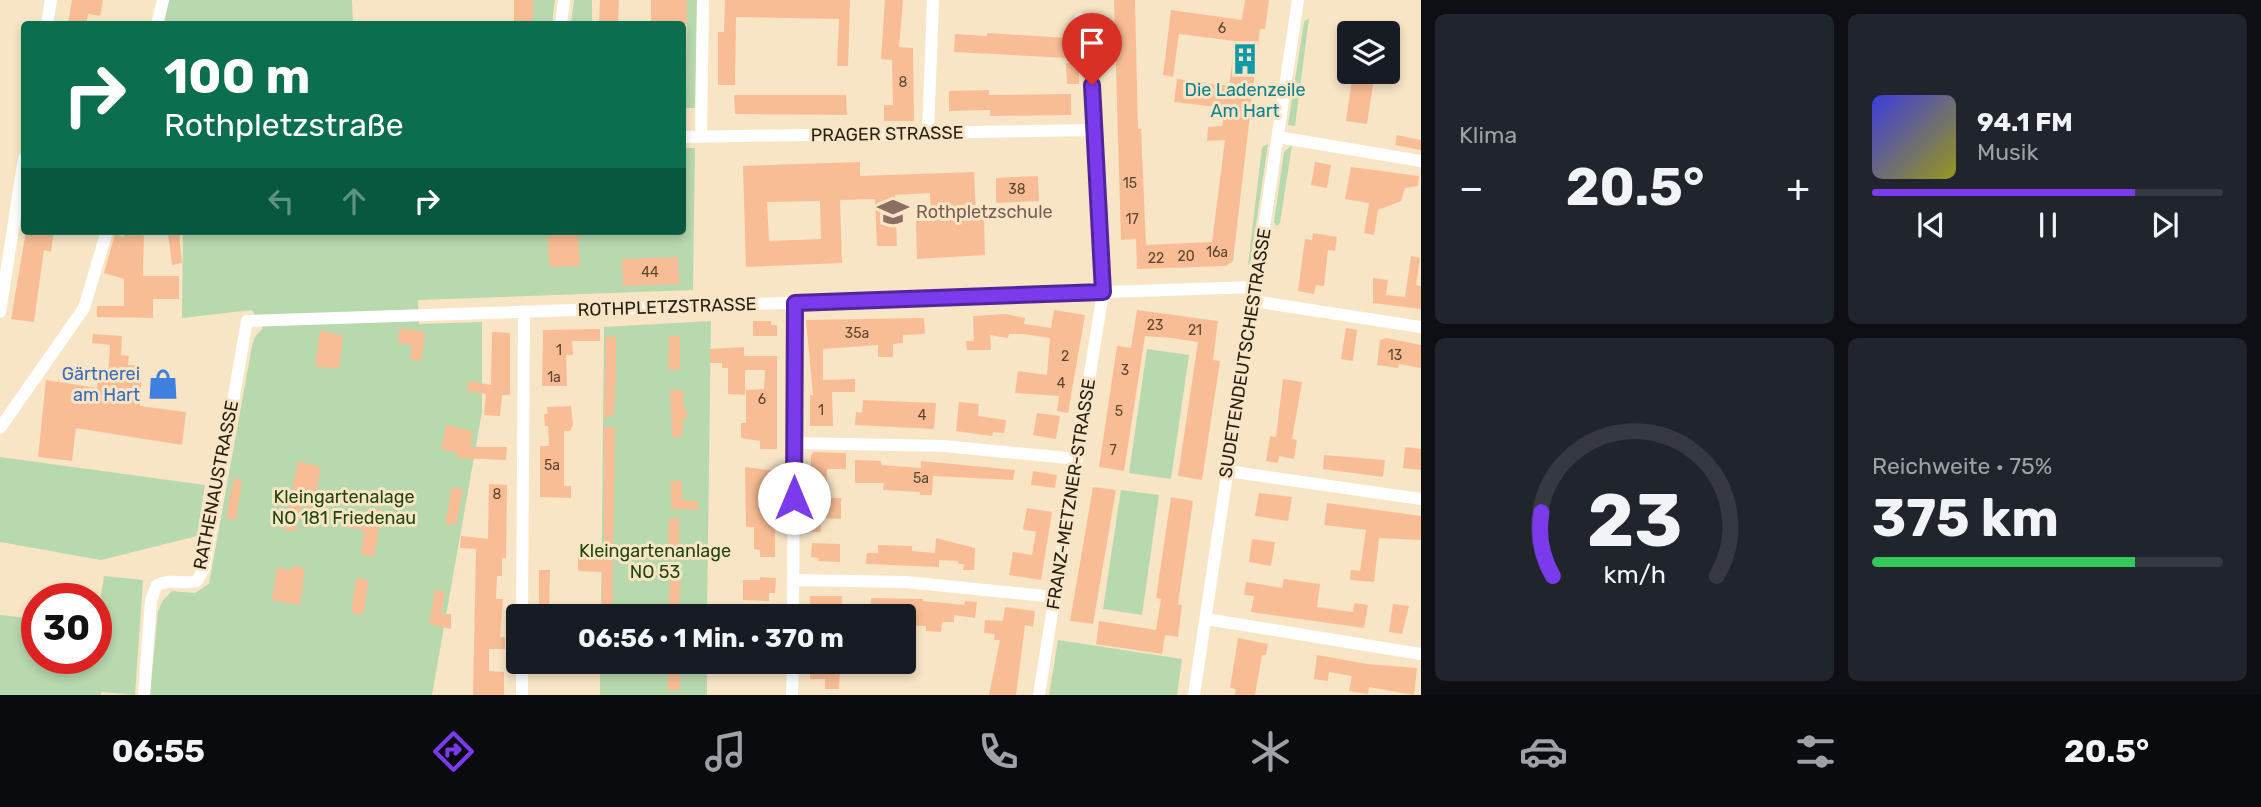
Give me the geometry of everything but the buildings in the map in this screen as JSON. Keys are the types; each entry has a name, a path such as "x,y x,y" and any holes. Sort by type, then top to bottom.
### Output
{"street":[{"path":"48,21 51,0"},
{"path":"158,21 163,0"},
{"path":"561,21 564,0"},
{"path":"701,137 703,0"},
{"path":"928,133 933,0"},
{"name":"SUDETENDEUTSCHESTRASSE","path":"1194,695 1297,3"},
{"name":"FRANZ-METZNER-STRASSE","path":"1039,695 1103,292 1092,130 1091,37 1080,19"},
{"name":"PRAGER STRASSE","path":"686,137 1092,130"},
{"path":"1278,136 1421,161"},
{"path":"0,312 21,177"},
{"path":"0,428 84,309 106,235"},
{"name":"ROTHPLETZSTRASSE","path":"247,321 1255,287"},
{"path":"1253,301 1421,327"},
{"path":"793,604 795,303"},
{"path":"522,604 524,312"},
{"name":"RATHENAUSTRASSE","path":"144,695 151,600 157,585 168,580 190,583 197,581 204,568 247,321"},
{"path":"794,443 944,446 1077,460"},
{"path":"1227,471 1421,499"},
{"path":"793,580 906,582 1055,597"},
{"path":"1206,619 1421,654"},
{"path":"522,674 522,695"},
{"path":"793,674 793,695"}],"green space":[{"path":"169,0 352,0 353,21 165,21"},
{"path":"533,0 555,0 552,21 533,21"},
{"path":"574,0 592,0 592,21 571,21"},
{"path":"687,0 697,0 695,108 686,108"},
{"path":"1309,18 1295,126 1288,125 1304,22"},
{"path":"1268,144 1250,265 1248,265 1262,147"},
{"path":"1292,145 1280,223 1277,226 1274,222 1284,152"},
{"name":"Kleingartenalage NO 181 Friedenau","path":"686,148 695,148 693,290 418,300 419,324 482,322 482,412 432,695 150,695 158,611 163,600 172,591 195,593 209,584 252,346 255,337 263,328 252,310 182,318 183,235 686,235"},
{"name":"Kleingartenanlage NO 53","path":"711,321 707,604 601,604 604,327"},
{"path":"1147,349 1189,355 1171,479 1129,473"},
{"path":"0,457 205,485 197,536 101,560 0,542"},
{"path":"1121,490 1159,495 1142,615 1103,609"},
{"path":"104,576 143,580 135,695 101,692 101,695 0,695 0,615 21,617 21,674 112,674 112,583 103,583"},
{"path":"1058,640 1182,659 1177,695 1049,695"},
{"path":"600,674 707,674 707,695 600,695"}],"place":[{"name":"Die Ladenzeile Am Hart","path":"1245,59"},
{"name":"Rothpletzschule","path":"893,212"},
{"name":"Gärtnerei am Hart","path":"163,384"}],"route":[{"path":"794,498 795,303 1103,292 1092,130 1092,85"}]}
